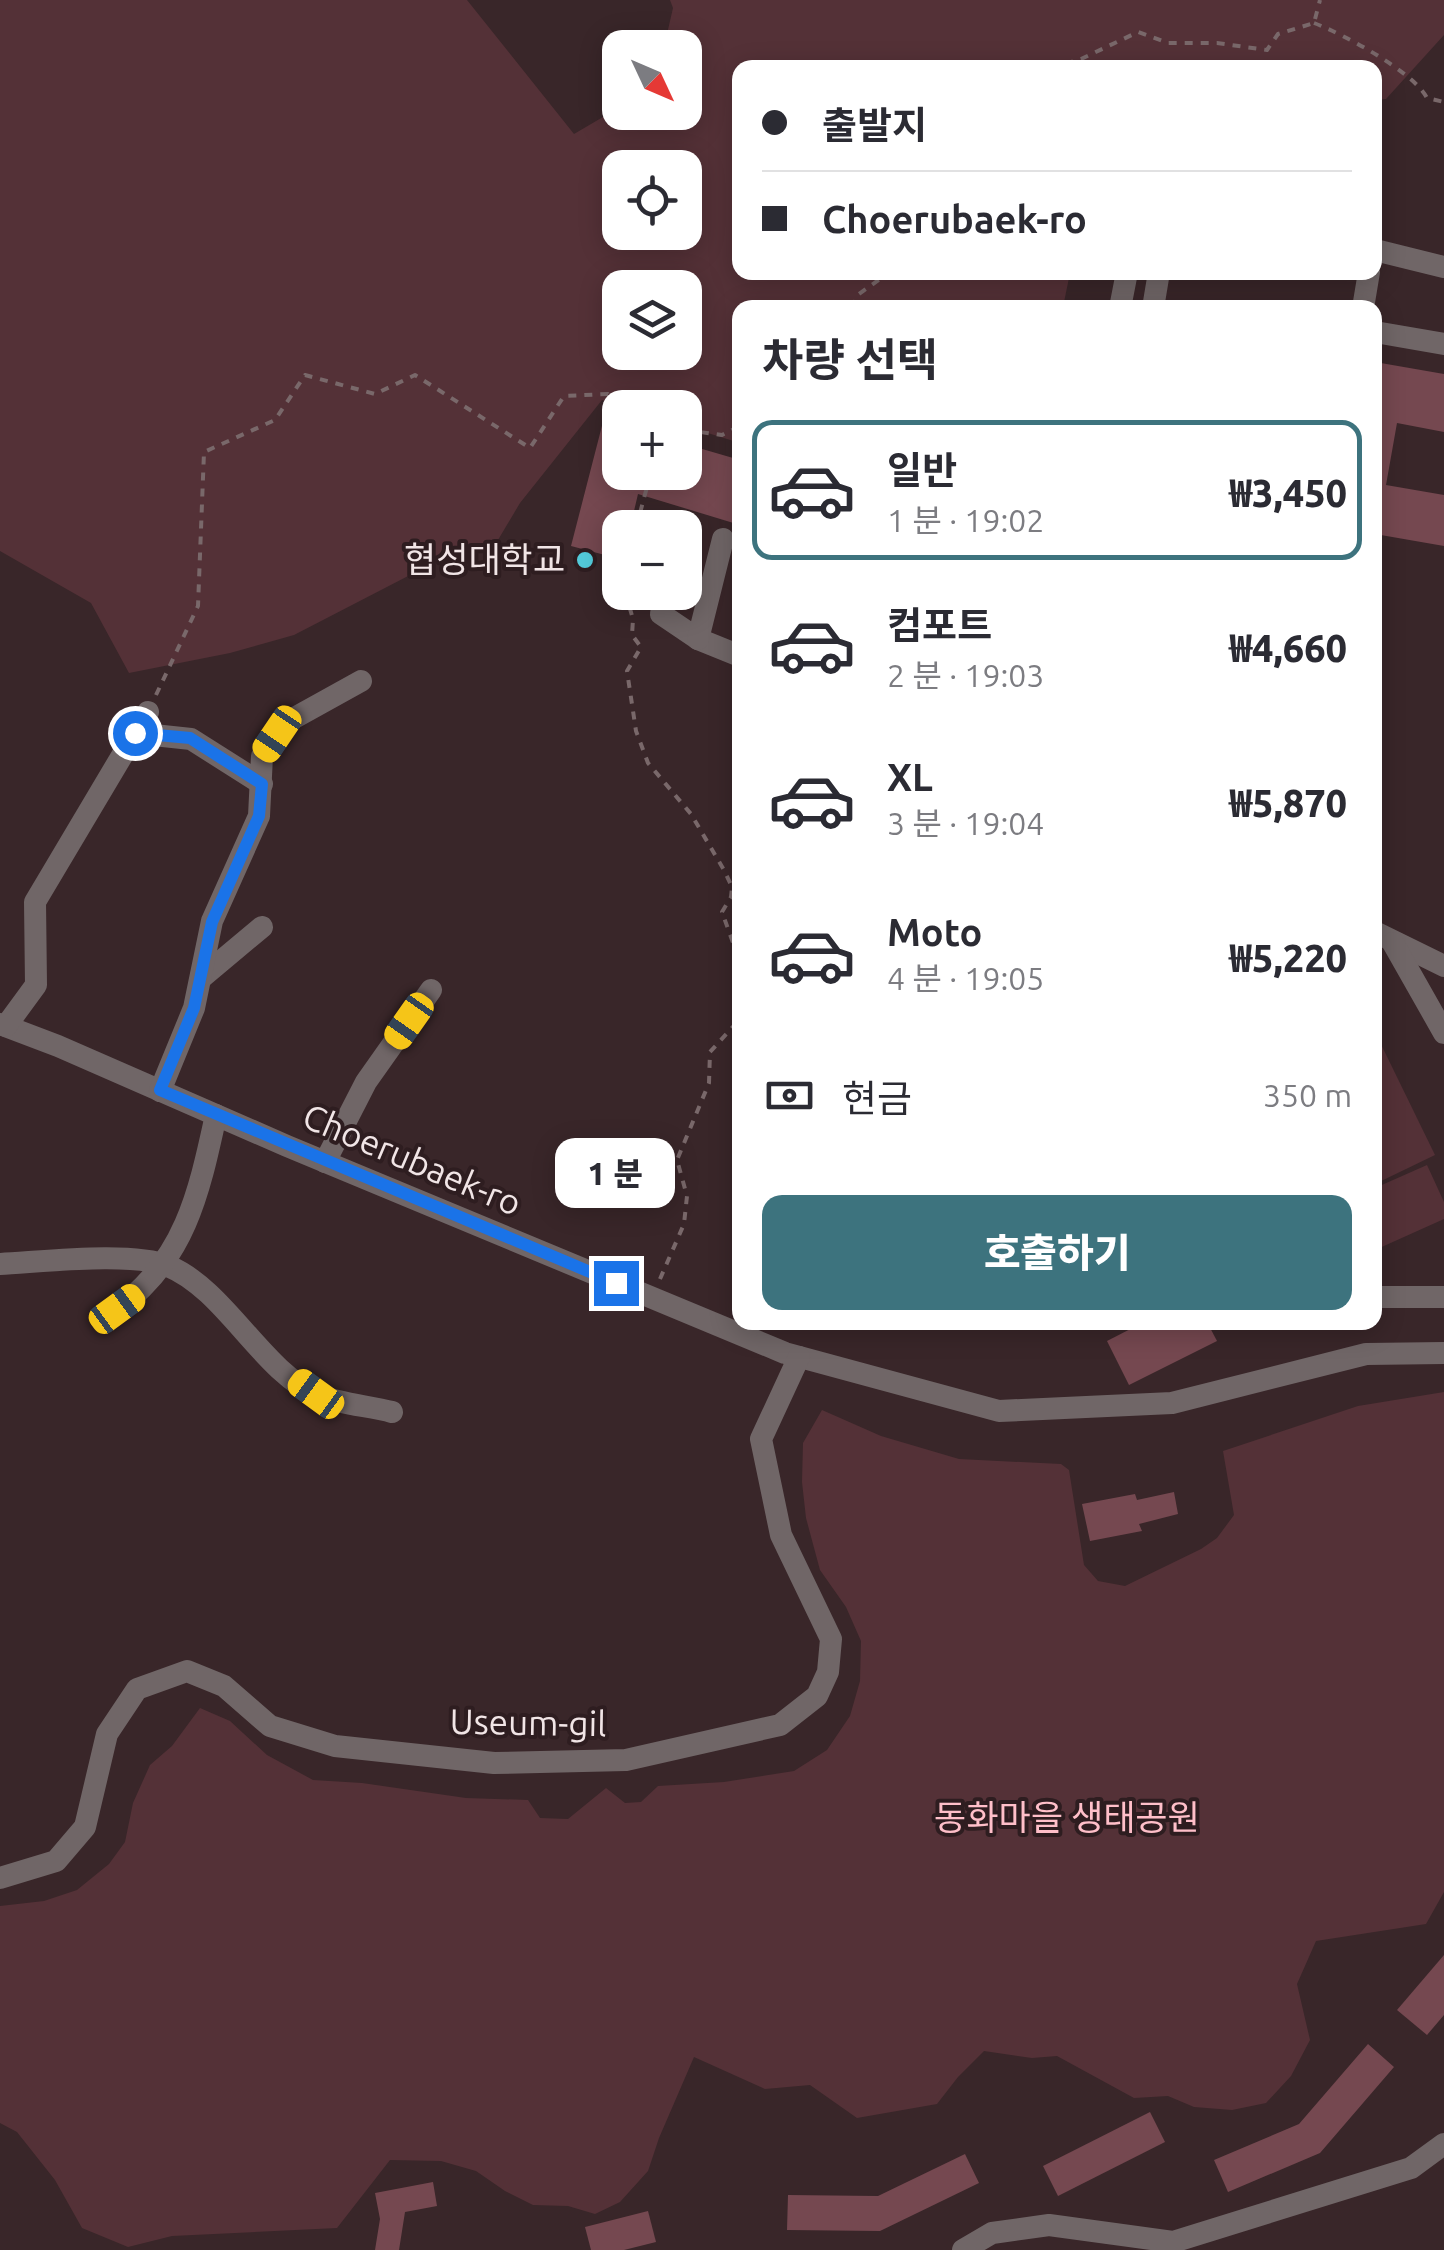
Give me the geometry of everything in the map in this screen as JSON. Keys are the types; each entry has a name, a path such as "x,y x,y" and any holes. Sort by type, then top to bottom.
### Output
{"street":[{"path":"1382,252 1444,266"},
{"path":"1382,333 1444,344"},
{"path":"698,638 723,539"},
{"path":"663,610 662,614 698,638 732,653"},
{"path":"160,1090 185,1034 212,922 259,816 262,756 286,722 361,681"},
{"path":"3,1026 36,985 35,902 148,712"},
{"path":"135,733 190,738 262,784"},
{"path":"201,978 262,927"},
{"path":"1384,937 1444,966"},
{"path":"1384,937 1418,984 1444,1033"},
{"path":"1418,984 1444,994"},
{"path":"326,1162 366,1082 431,990"},
{"name":"Choerubaek-ro","path":"3,1026 799,1357 999,1410 1172,1404 1366,1354 1444,1353"},
{"path":"117,1309 140,1293 165,1264 188,1218 216,1115"},
{"path":"0,1264 110,1259 165,1264 193,1280 286,1372 316,1394 392,1412"},
{"path":"1382,1296 1444,1297"},
{"name":"Useum-gil","path":"0,1878 56,1861 85,1827 107,1734 137,1689 187,1671 224,1686 270,1726 334,1746 494,1763 626,1760 780,1725 817,1696 828,1672 831,1639 780,1535 761,1439 799,1357"},
{"path":"963,2250 1048,2224 1173,2242 1411,2168 1444,2144"}],"path":[{"path":"1314,23 1320,0"},
{"path":"1078,60 1138,32 1168,43 1218,42 1268,50 1278,34 1314,23 1350,38 1420,84 1426,98 1444,102"},
{"path":"855,300 879,280"},
{"path":"148,712 198,606 204,452 275,420 305,375 376,394 415,375 530,448 564,396 602,394"},
{"path":"702,432 722,435 732,430"},
{"path":"630,610 632,635 641,647 627,671 636,731 648,763 691,814 732,887 722,912 732,940"},
{"path":"652,1298 684,1224 687,1196 677,1160 709,1083 710,1052 732,1026"}],"green space":[{"path":"0,0 467,0 574,134 602,118 602,130 702,130 702,30 668,30 673,8 670,0 1444,0 1444,35 1382,99 1382,60 732,60 732,280 1069,280 1064,300 732,300 732,441 702,431 702,390 602,390 602,400 520,503 498,540 441,559 294,635 230,653 129,673 91,603 0,551"},
{"path":"1382,1046 1435,1155 1382,1181"},
{"path":"1427,1165 1444,1202 1444,1219 1382,1247 1382,1185"},
{"name":"동화마을 생태공원","path":"1444,1392 1444,1892 1426,1924 1316,1941 1297,1984 1310,2040 1291,2076 1266,2103 1232,2110 1194,2107 1168,2096 1134,2098 1057,2056 1032,2058 984,2051 937,2104 857,2118 810,2085 765,2089 694,2057 648,2171 620,2202 595,2214 568,2206 533,2205 476,2171 441,2161 390,2160 337,2228 172,2236 128,2247 82,2228 55,2180 17,2132 0,2123 0,1906 44,1901 77,1890 109,1864 125,1842 133,1803 150,1765 172,1746 200,1708 230,1721 267,1755 313,1780 466,1798 528,1800 540,1818 568,1819 606,1788 625,1803 641,1802 658,1786 724,1782 794,1771 827,1750 850,1716 860,1681 861,1641 846,1607 820,1570 806,1518 803,1443 822,1410 881,1436 959,1459 1061,1464 1069,1470 1084,1565 1098,1581 1125,1586 1201,1549 1217,1538 1234,1515 1223,1451 1358,1406"}],"building":[{"path":"1382,363 1444,374 1444,432 1397,423 1386,485 1444,495 1444,546 1382,535"},
{"path":"602,426 602,490 702,490 702,449 732,458 732,523 702,513 702,510 638,494 634,510 602,510 602,554 571,546"},
{"path":"1128,1330 1211,1330 1217,1341 1129,1385 1107,1341"},
{"path":"1174,1492 1178,1514 1139,1524 1142,1531 1090,1541 1082,1504 1135,1494 1137,1500"},
{"path":"1444,1955 1444,2015 1427,2035 1397,2010"},
{"path":"1368,2044 1394,2067 1320,2153 1228,2192 1214,2160 1299,2124"},
{"path":"1150,2112 1165,2142 1058,2196 1043,2166"},
{"path":"965,2154 979,2183 880,2231 787,2230 788,2195 878,2196"},
{"path":"433,2182 437,2206 405,2212 399,2250 375,2250 380,2219 375,2193"},
{"path":"648,2211 656,2242 624,2250 591,2250 585,2227"}],"place":[{"name":"협성대학교","path":"585,560"}],"route":[{"path":"135,733 190,738 262,784 259,816 212,922 194,1008 160,1090 616,1283"}]}
